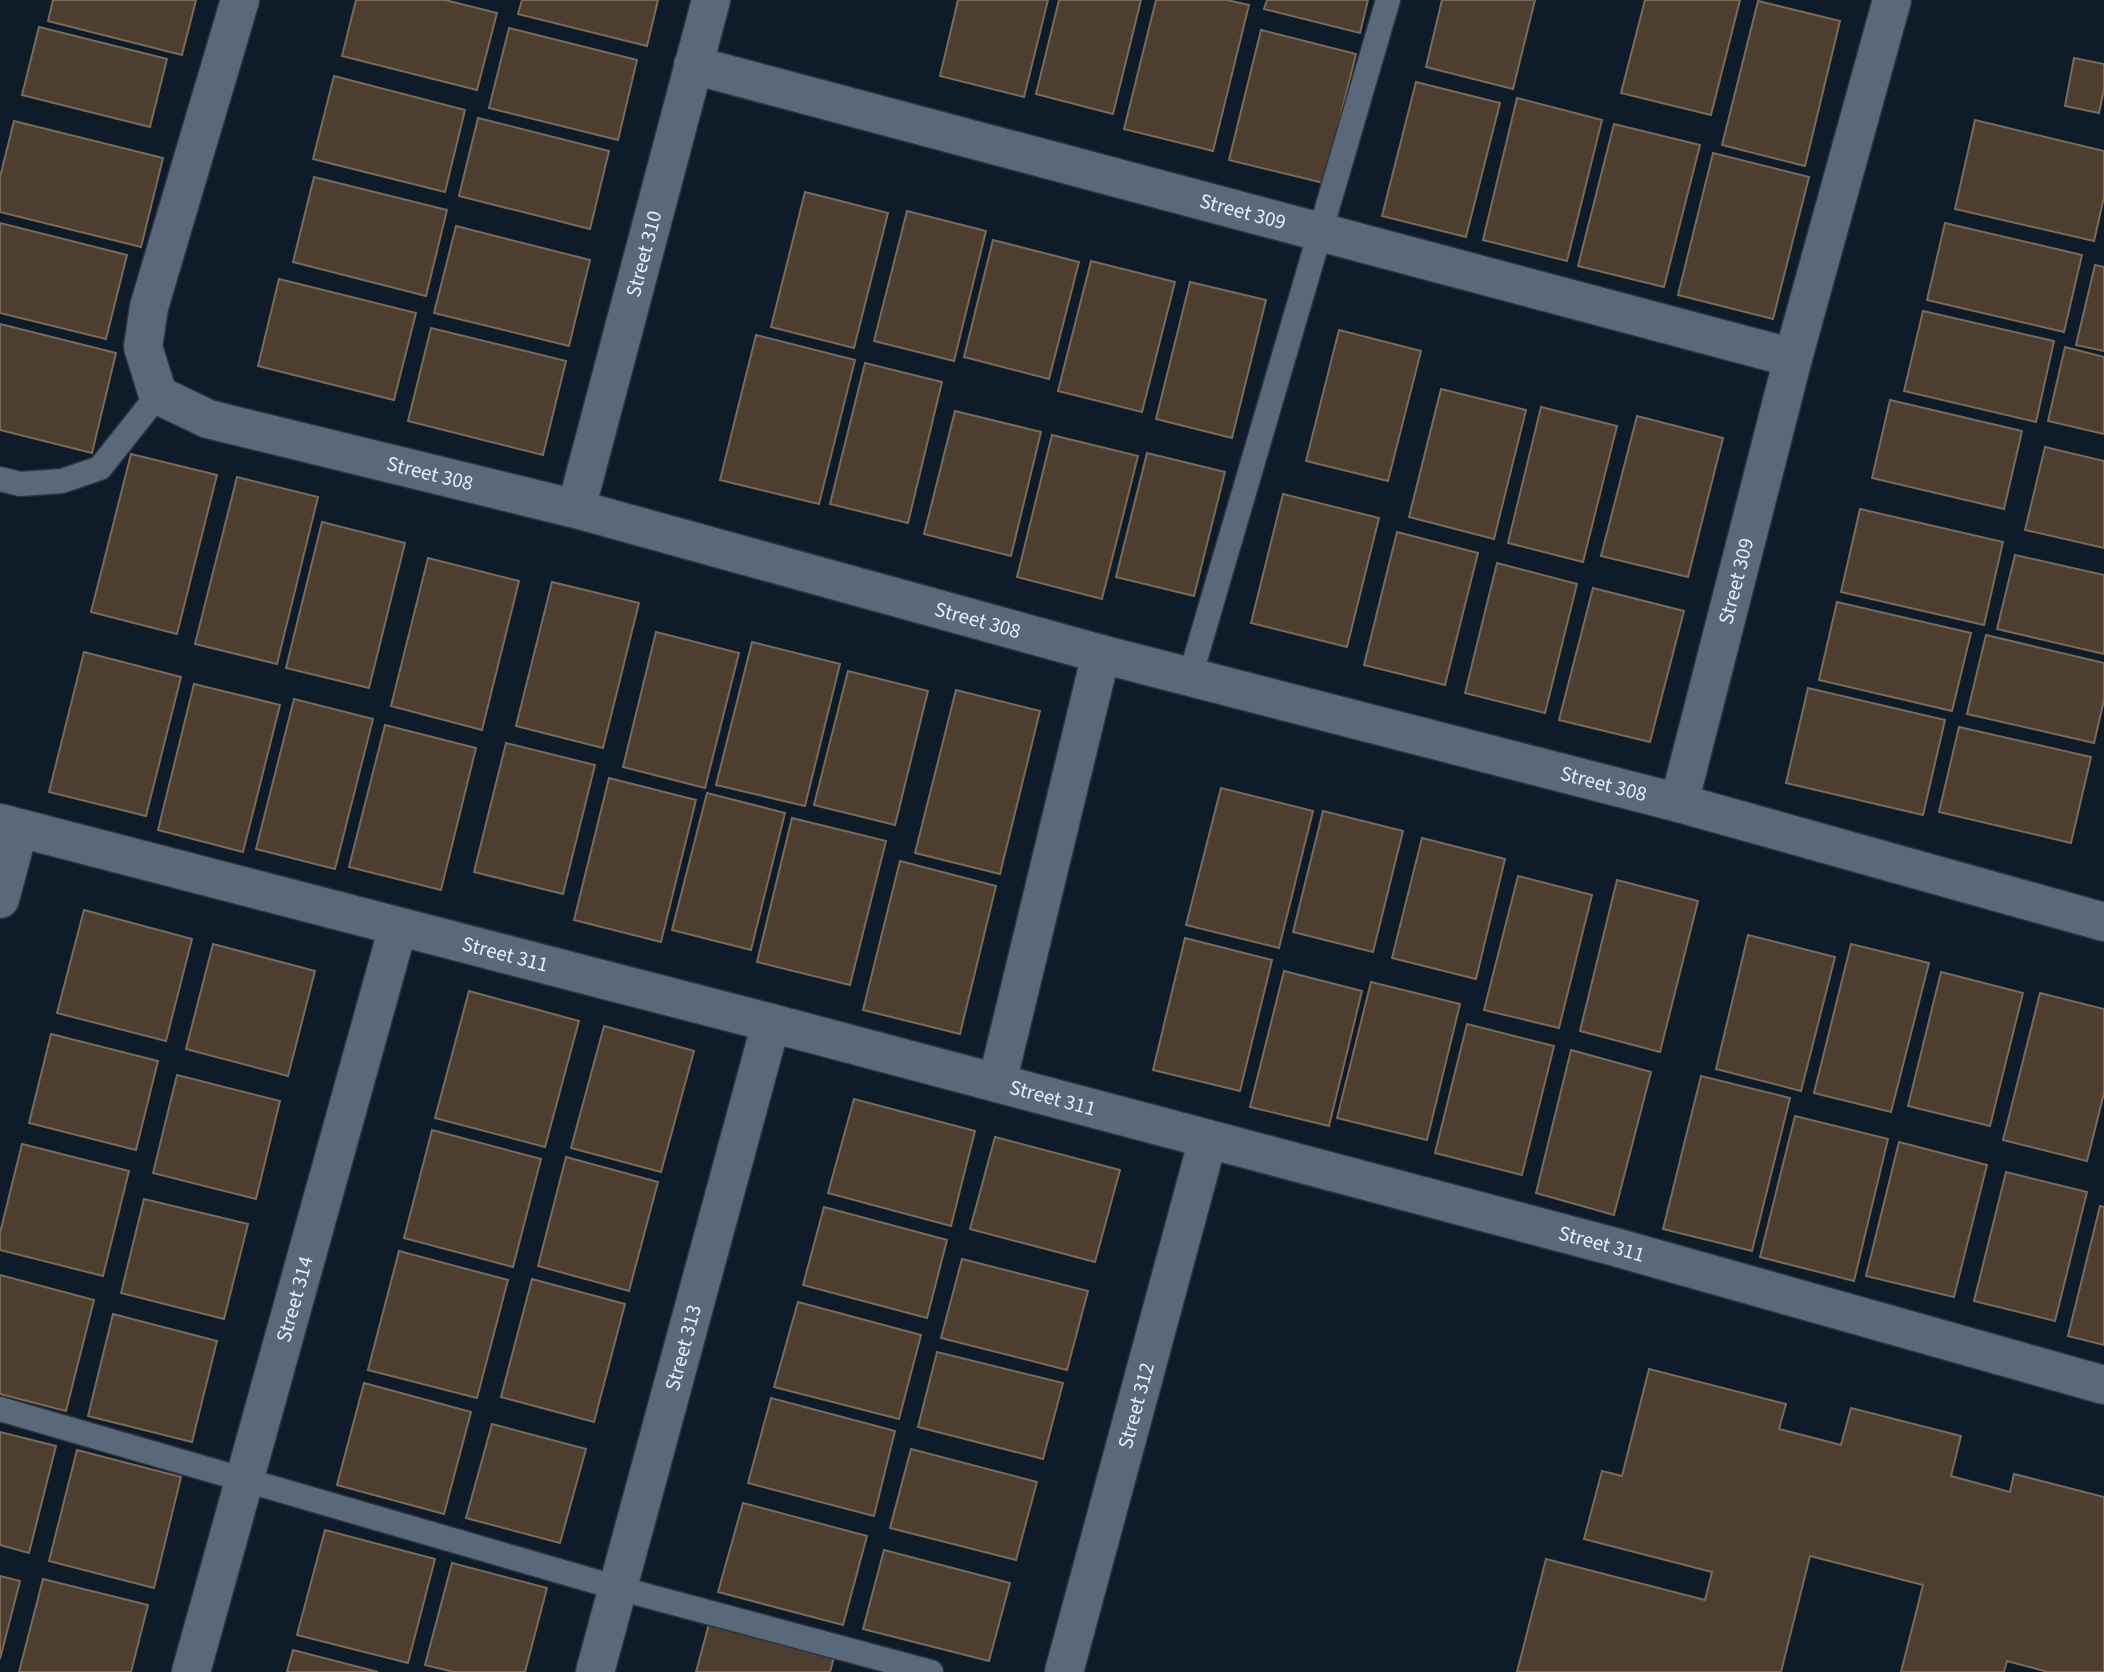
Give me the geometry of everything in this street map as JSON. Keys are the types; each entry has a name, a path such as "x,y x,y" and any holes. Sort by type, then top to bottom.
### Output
{"street":[{"path":"158,395 143,347 149,307 240,0"},
{"name":"Street 310","path":"576,509 711,0"},
{"name":"Street 309","path":"1679,803 1793,358 1892,0"},
{"name":"Street 309","path":"693,65 1793,358"},
{"name":"Street 308","path":"158,395 208,419 576,509 1101,654 1679,803 2104,922"},
{"path":"997,1083 1101,654"},
{"path":"0,899 9,825"},
{"name":"Street 311","path":"9,825 771,1023 1615,1247 2104,1385"},
{"name":"Street 314","path":"191,1672 398,927"},
{"name":"Street 313","path":"595,1672 771,1023"},
{"name":"Street 312","path":"1064,1672 1208,1139"}],"lane":[{"path":"1190,677 1388,0"},
{"path":"0,480 20,484 62,481 100,468 158,395"},
{"path":"0,1409 618,1588 931,1672"}],"building":[{"path":"53,0 196,0 182,55 48,21"},
{"path":"356,0 445,0 497,13 477,90 342,56"},
{"path":"522,0 658,0 647,46 518,14"},
{"path":"958,0 1048,0 1024,97 940,76"},
{"path":"1059,0 1141,0 1113,114 1036,94"},
{"path":"1156,0 1227,0 1249,5 1213,151 1124,129"},
{"path":"1267,0 1368,0 1360,33 1264,9"},
{"path":"1442,0 1535,0 1513,89 1426,67"},
{"path":"1645,0 1740,0 1711,115 1621,93"},
{"path":"1758,1 1840,21 1805,166 1722,145"},
{"path":"39,27 167,59 150,127 22,95"},
{"path":"509,28 637,60 618,140 489,108"},
{"path":"1261,30 1356,54 1324,183 1229,160"},
{"path":"2074,58 2104,64 2104,89 2099,113 2065,106"},
{"path":"334,76 465,110 445,192 313,159"},
{"path":"1416,82 1500,103 1466,237 1382,216"},
{"path":"1517,98 1602,120 1567,261 1483,240"},
{"path":"478,118 609,151 590,229 459,196"},
{"path":"1975,120 2104,151 2104,197 2094,241 1955,209"},
{"path":"14,121 163,158 141,247 0,212 0,177"},
{"path":"1614,124 1700,145 1664,287 1578,266"},
{"path":"1713,153 1809,177 1773,319 1678,295"},
{"path":"314,177 447,210 426,296 293,262"},
{"path":"805,192 888,213 854,348 771,327"},
{"path":"907,211 986,231 954,361 874,341"},
{"path":"0,223 127,255 106,339 0,313"},
{"path":"1945,223 2082,255 2064,332 1927,300"},
{"path":"456,226 590,260 569,346 434,313"},
{"path":"993,240 1079,262 1049,379 964,357"},
{"path":"1091,261 1175,282 1142,412 1058,391"},
{"path":"2095,265 2104,267 2104,351 2076,345"},
{"path":"279,279 416,313 394,400 258,366"},
{"path":"1190,282 1266,300 1232,438 1156,419"},
{"path":"1923,311 2054,341 2036,422 1904,391"},
{"path":"0,324 116,353 92,453 0,430"},
{"path":"431,328 566,361 543,455 408,421"},
{"path":"1339,330 1421,351 1388,481 1306,461"},
{"path":"756,335 855,360 819,504 720,480"},
{"path":"2065,347 2104,357 2104,434 2048,421"},
{"path":"865,363 942,382 908,523 830,504"},
{"path":"1441,389 1526,410 1494,539 1409,517"},
{"path":"1890,400 2022,431 2004,509 1872,478"},
{"path":"1541,407 1617,426 1583,562 1508,543"},
{"path":"955,411 1041,432 1011,556 924,534"},
{"path":"1637,416 1723,438 1688,577 1601,556"},
{"path":"1052,435 1138,456 1102,599 1017,577"},
{"path":"2045,447 2104,461 2104,548 2025,530"},
{"path":"1147,453 1225,472 1194,596 1116,577"},
{"path":"131,454 217,475 177,634 91,612"},
{"path":"237,477 318,497 277,664 195,644"},
{"path":"1283,494 1379,518 1347,647 1251,623"},
{"path":"1860,509 2003,542 1984,625 1841,592"},
{"path":"322,522 405,543 369,688 286,668"},
{"path":"1397,532 1478,553 1445,685 1364,665"},
{"path":"2015,555 2104,575 2104,654 1997,629"},
{"path":"428,558 519,581 482,730 391,706"},
{"path":"1497,563 1577,584 1545,713 1465,693"},
{"path":"552,582 639,603 603,748 516,726"},
{"path":"1593,588 1684,611 1650,742 1559,720"},
{"path":"1837,602 1971,633 1952,711 1819,680"},
{"path":"656,632 739,653 705,788 623,767"},
{"path":"1986,635 2104,663 2104,700 2094,743 1967,714"},
{"path":"752,642 840,664 805,806 716,785"},
{"path":"84,652 181,677 146,816 49,792"},
{"path":"848,671 928,691 895,825 814,805"},
{"path":"194,684 280,705 243,852 158,830"},
{"path":"1808,688 1945,720 1923,815 1786,783"},
{"path":"956,690 1040,711 1000,874 915,853"},
{"path":"294,699 373,719 335,869 256,849"},
{"path":"385,725 476,748 441,890 349,867"},
{"path":"1959,727 2091,757 2071,843 1939,812"},
{"path":"506,743 595,765 563,894 474,872"},
{"path":"609,778 696,800 661,942 574,920"},
{"path":"1221,788 1313,811 1279,948 1186,925"},
{"path":"707,793 785,813 751,950 672,930"},
{"path":"1323,811 1403,831 1373,952 1293,932"},
{"path":"792,818 886,841 850,985 757,962"},
{"path":"1422,838 1505,859 1476,979 1392,958"},
{"path":"900,861 996,886 960,1034 863,1010"},
{"path":"1518,876 1592,895 1559,1028 1484,1010"},
{"path":"1617,880 1698,901 1660,1052 1580,1031"},
{"path":"84,910 192,939 166,1041 57,1013"},
{"path":"1748,935 1835,957 1801,1091 1716,1069"},
{"path":"1185,938 1272,960 1240,1091 1153,1070"},
{"path":"213,944 315,971 288,1076 186,1049"},
{"path":"1851,944 1929,963 1891,1112 1814,1093"},
{"path":"1284,971 1362,991 1329,1126 1250,1107"},
{"path":"1941,972 2023,993 1990,1126 1908,1106"},
{"path":"1371,982 1460,1004 1427,1140 1337,1118"},
{"path":"469,991 579,1021 545,1147 435,1118"},
{"path":"2040,993 2104,1009 2104,1093 2087,1161 2003,1140"},
{"path":"1467,1024 1554,1046 1522,1175 1435,1153"},
{"path":"604,1026 694,1051 661,1172 571,1148"},
{"path":"51,1034 158,1061 136,1150 29,1123"},
{"path":"1571,1050 1651,1072 1614,1215 1536,1193"},
{"path":"177,1075 280,1101 256,1199 153,1173"},
{"path":"1701,1076 1790,1098 1752,1251 1663,1229"},
{"path":"854,1099 975,1131 951,1226 828,1193"},
{"path":"1795,1116 1888,1139 1854,1281 1760,1257"},
{"path":"432,1130 541,1159 513,1267 404,1238"},
{"path":"995,1137 1120,1170 1095,1262 970,1229"},
{"path":"1899,1142 1987,1165 1954,1297 1866,1276"},
{"path":"22,1144 129,1171 103,1276 0,1250 0,1233"},
{"path":"566,1157 658,1182 629,1291 538,1266"},
{"path":"2006,1172 2087,1192 2055,1321 1974,1301"},
{"path":"144,1199 248,1224 224,1319 121,1293"},
{"path":"2100,1206 2104,1207 2104,1345 2068,1336"},
{"path":"824,1207 947,1240 927,1318 803,1285"},
{"path":"399,1251 508,1280 477,1398 368,1370"},
{"path":"962,1259 1088,1291 1067,1370 941,1338"},
{"path":"0,1275 94,1300 66,1411 0,1394"},
{"path":"532,1279 625,1304 594,1422 501,1397"},
{"path":"798,1302 921,1335 899,1419 774,1387"},
{"path":"113,1314 217,1341 192,1442 88,1416"},
{"path":"937,1352 1063,1383 1043,1459 918,1427"},
{"path":"1649,1369 1786,1404 1779,1429 1841,1445 1851,1408 1961,1436 1951,1476 2010,1492 2014,1474 2104,1497 2104,1672 2048,1672 2007,1661 2004,1672 1901,1672 1923,1585 1810,1556 1781,1672 1517,1672 1546,1559 1705,1600 1712,1572 1584,1539 1602,1471 1622,1476"},
{"path":"364,1383 471,1412 444,1514 337,1485"},
{"path":"771,1398 895,1431 874,1516 748,1483"},
{"path":"492,1424 586,1449 560,1543 466,1518"},
{"path":"0,1432 56,1446 29,1553 0,1545"},
{"path":"911,1449 1037,1482 1016,1560 890,1528"},
{"path":"77,1450 181,1477 154,1588 49,1561"},
{"path":"743,1503 867,1536 843,1625 718,1592"},
{"path":"325,1530 435,1559 408,1663 297,1635"},
{"path":"884,1550 1010,1583 989,1661 863,1629"},
{"path":"452,1563 547,1588 525,1672 454,1672 425,1665"},
{"path":"0,1576 20,1581 0,1659"},
{"path":"43,1579 148,1605 131,1672 19,1672"},
{"path":"709,1624 834,1657 830,1672 696,1672"},
{"path":"293,1650 378,1672 287,1672"}]}
